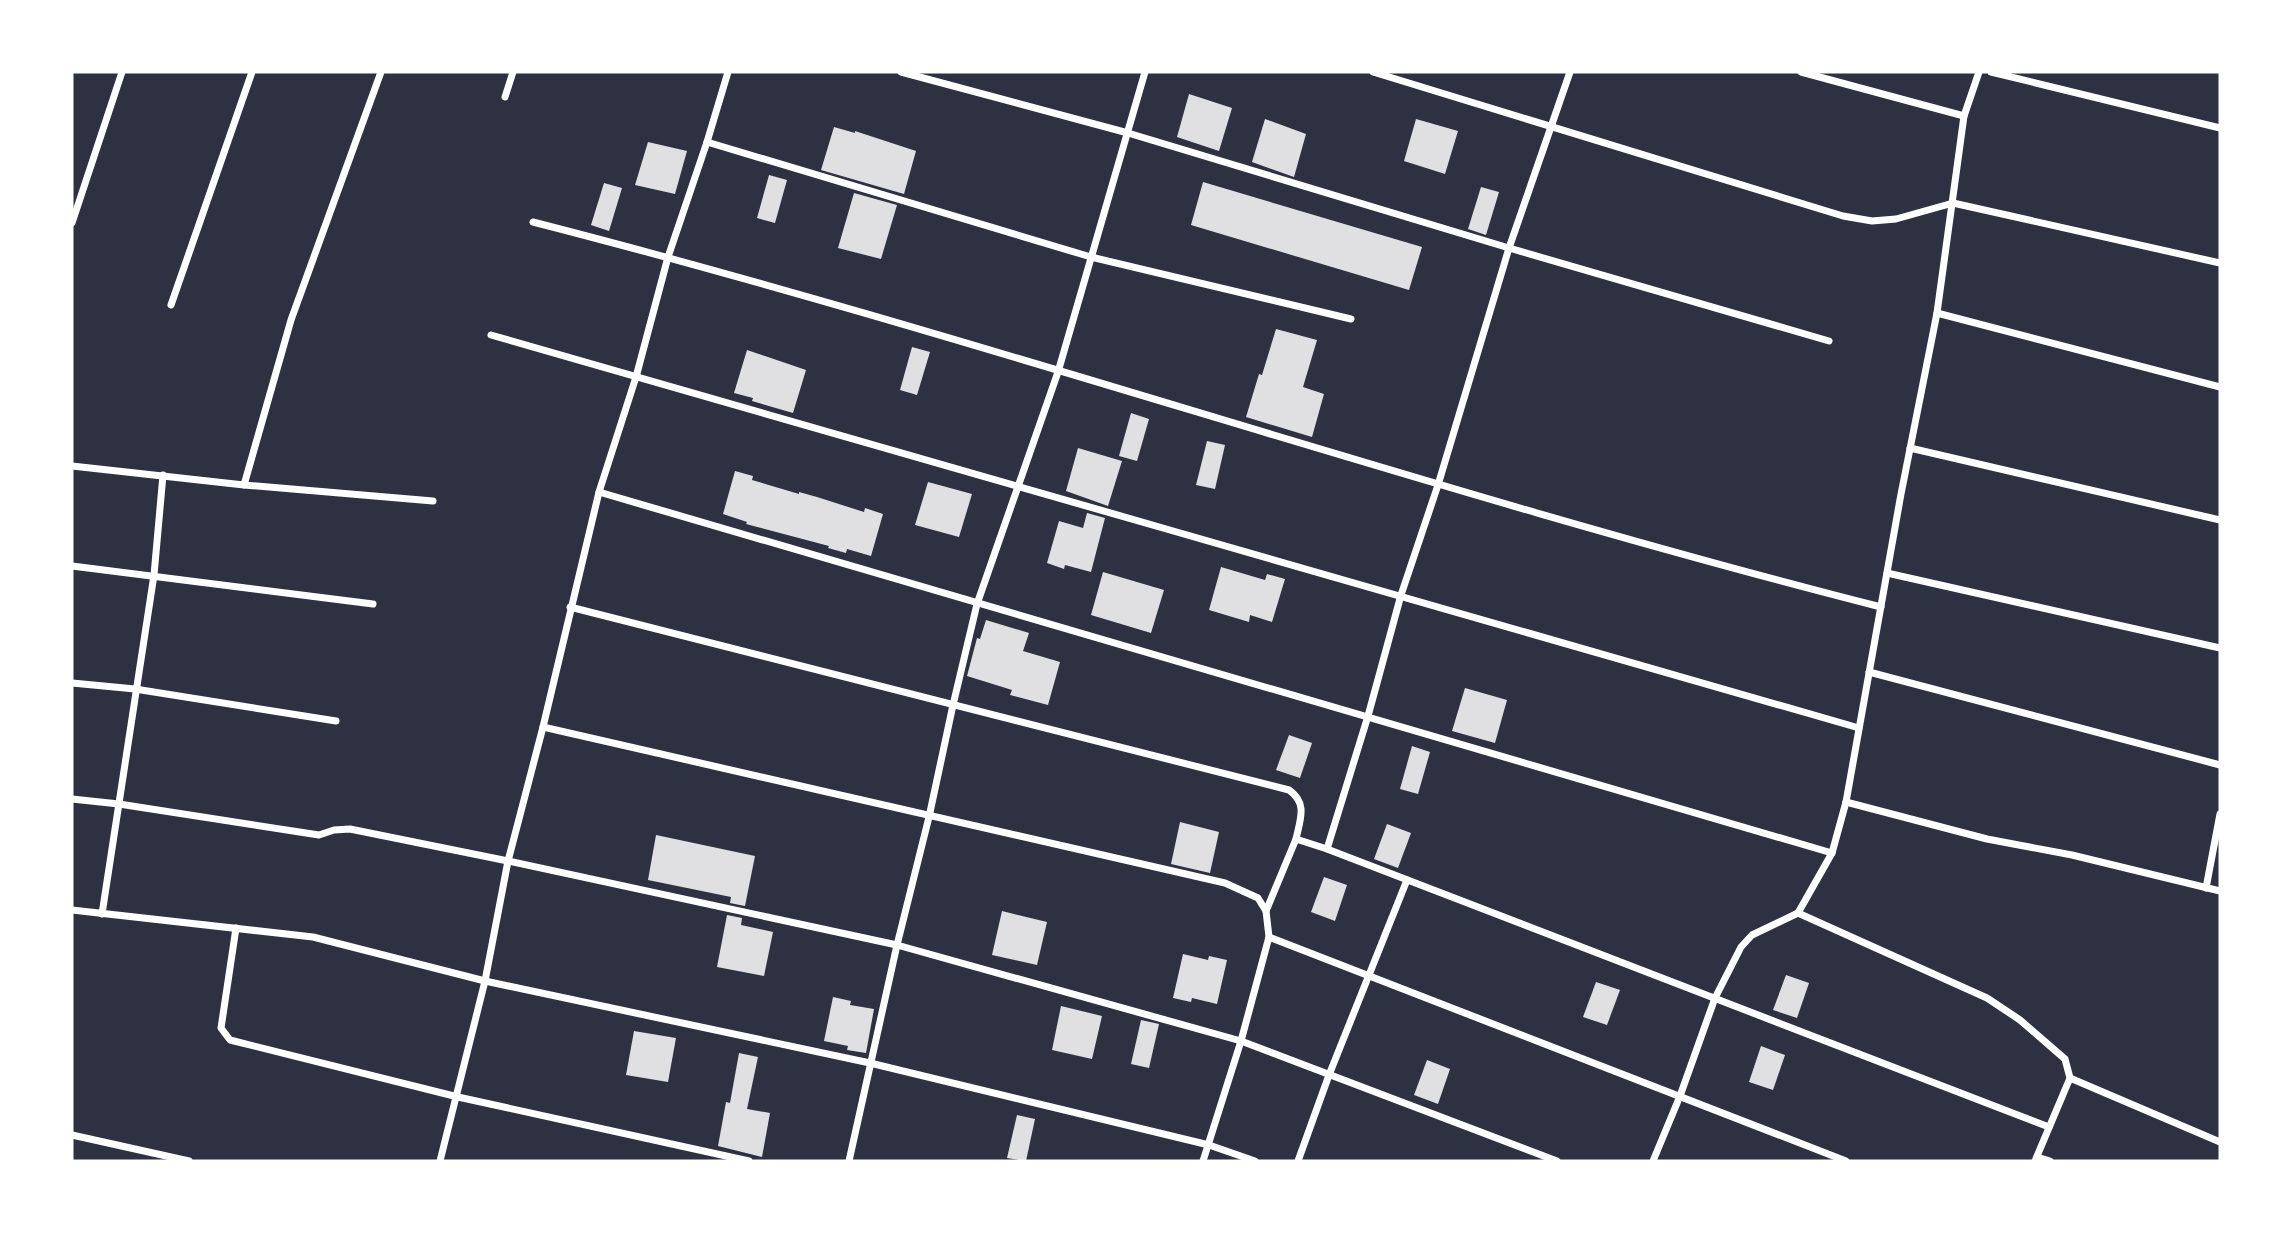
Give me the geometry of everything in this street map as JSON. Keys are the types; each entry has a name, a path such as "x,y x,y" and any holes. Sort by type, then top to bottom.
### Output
{"street":[{"path":"72,223 122,72"},
{"path":"171,305 252,72"},
{"path":"244,485 291,320 381,72"},
{"path":"505,97 513,72"},
{"path":"440,1161 485,981 508,861 599,492 636,377 668,257 728,72"},
{"path":"901,72 1128,133 1829,341"},
{"path":"849,1161 977,604 1058,372 1145,72"},
{"path":"1373,72 1843,216 1872,221 1896,219 1953,203 2220,263"},
{"path":"1327,849 1368,716 1401,595 1438,485 1509,248 1570,72"},
{"path":"1801,72 1964,116"},
{"path":"1653,1161 1680,1096 1715,998 1741,947 1752,935 1798,914 1832,853 1846,802 1937,313 1964,116 1979,72"},
{"path":"1991,72 2220,128"},
{"path":"707,142 1091,257 1351,319"},
{"path":"533,222 668,257 1438,485 1776,581 1881,607"},
{"path":"1937,313 2220,387"},
{"path":"491,335 1016,488 1859,727"},
{"path":"1910,448 2220,520"},
{"path":"72,466 244,485 433,500"},
{"path":"102,914 154,575 163,475"},
{"path":"599,492 1832,853"},
{"path":"72,566 373,604"},
{"path":"1887,573 2220,649"},
{"path":"570,607 1289,790 1300,800 1302,808 1296,839 1266,911"},
{"path":"1869,672 2220,765"},
{"path":"72,684 135,690 335,721"},
{"path":"542,727 1225,883 1258,898 1266,911 1269,937 1241,1041 1203,1161"},
{"path":"72,799 319,835 349,829 897,945 1241,1041 1557,1161"},
{"path":"1846,802 1987,839 2072,855 2220,891"},
{"path":"2206,888 2220,814"},
{"path":"1296,839 2049,1127"},
{"path":"1298,1161 1329,1075 1407,880"},
{"path":"72,910 313,937 485,981 870,1063 1209,1144 1255,1161"},
{"path":"1798,914 1987,998 2056,1049 2065,1059 2070,1078 2036,1159 2050,1161"},
{"path":"236,928 221,1028 230,1040 458,1097 749,1161"},
{"path":"1269,937 1846,1161"},
{"path":"2070,1078 2220,1142"},
{"path":"72,1135 189,1161"}],"building":[{"path":"1189,94 1232,108 1219,151 1177,137"},
{"path":"1265,119 1306,134 1294,177 1252,162"},
{"path":"1416,119 1458,131 1445,174 1404,161"},
{"path":"834,127 916,151 904,194 821,170"},
{"path":"648,142 687,151 675,194 635,185"},
{"path":"769,175 787,180 775,223 757,218"},
{"path":"1203,182 1422,247 1409,290 1191,225"},
{"path":"604,183 622,188 609,231 591,225"},
{"path":"1481,187 1499,192 1486,235 1468,229"},
{"path":"854,193 897,205 881,259 838,248"},
{"path":"1276,329 1317,340 1303,387 1324,394 1312,437 1246,417"},
{"path":"912,347 930,352 917,395 900,390"},
{"path":"747,350 806,370 793,413 734,393"},
{"path":"1131,413 1149,419 1137,461 1119,456"},
{"path":"1207,441 1225,445 1215,489 1196,485"},
{"path":"1078,448 1122,461 1108,506 1066,491"},
{"path":"735,471 753,476 752,480 799,494 864,512 865,508 883,514 871,556 847,549 846,553 828,548 829,546 746,524 747,522 723,514"},
{"path":"928,482 972,494 959,537 915,525"},
{"path":"1087,513 1105,518 1091,572 1065,565 1064,569 1047,563 1059,521 1083,528"},
{"path":"1221,567 1265,580 1267,574 1285,579 1272,622 1250,615 1249,622 1209,610"},
{"path":"1103,572 1164,590 1151,633 1091,615"},
{"path":"986,620 1029,633 1023,651 1060,662 1048,705 1010,695 1012,690 967,676 977,638 980,639"},
{"path":"1465,688 1507,700 1495,743 1452,731"},
{"path":"1289,735 1312,743 1300,778 1276,770"},
{"path":"1412,746 1430,752 1418,794 1400,789"},
{"path":"1180,822 1219,832 1210,873 1171,864"},
{"path":"1387,824 1411,833 1398,868 1374,859"},
{"path":"656,835 755,856 745,906 730,903 731,897 648,880"},
{"path":"1324,877 1347,885 1335,921 1311,912"},
{"path":"1002,911 1047,922 1037,965 992,955"},
{"path":"727,915 742,918 741,925 773,932 764,976 717,967"},
{"path":"1183,954 1208,960 1209,956 1227,960 1217,1004 1192,998 1191,1002 1173,998"},
{"path":"1786,975 1809,983 1797,1018 1773,1010"},
{"path":"1596,982 1620,990 1607,1025 1583,1017"},
{"path":"833,997 851,1001 850,1005 874,1009 866,1053 847,1050 848,1046 824,1041"},
{"path":"1061,1006 1102,1016 1092,1059 1052,1050"},
{"path":"1141,1020 1159,1024 1149,1068 1131,1064"},
{"path":"634,1031 676,1038 668,1082 626,1075"},
{"path":"1761,1046 1785,1055 1773,1090 1749,1082"},
{"path":"739,1053 758,1057 747,1109 770,1113 762,1157 718,1146 726,1102 730,1103"},
{"path":"1427,1060 1450,1069 1438,1104 1414,1095"},
{"path":"1017,1115 1035,1119 1026,1161 1007,1158"}]}
